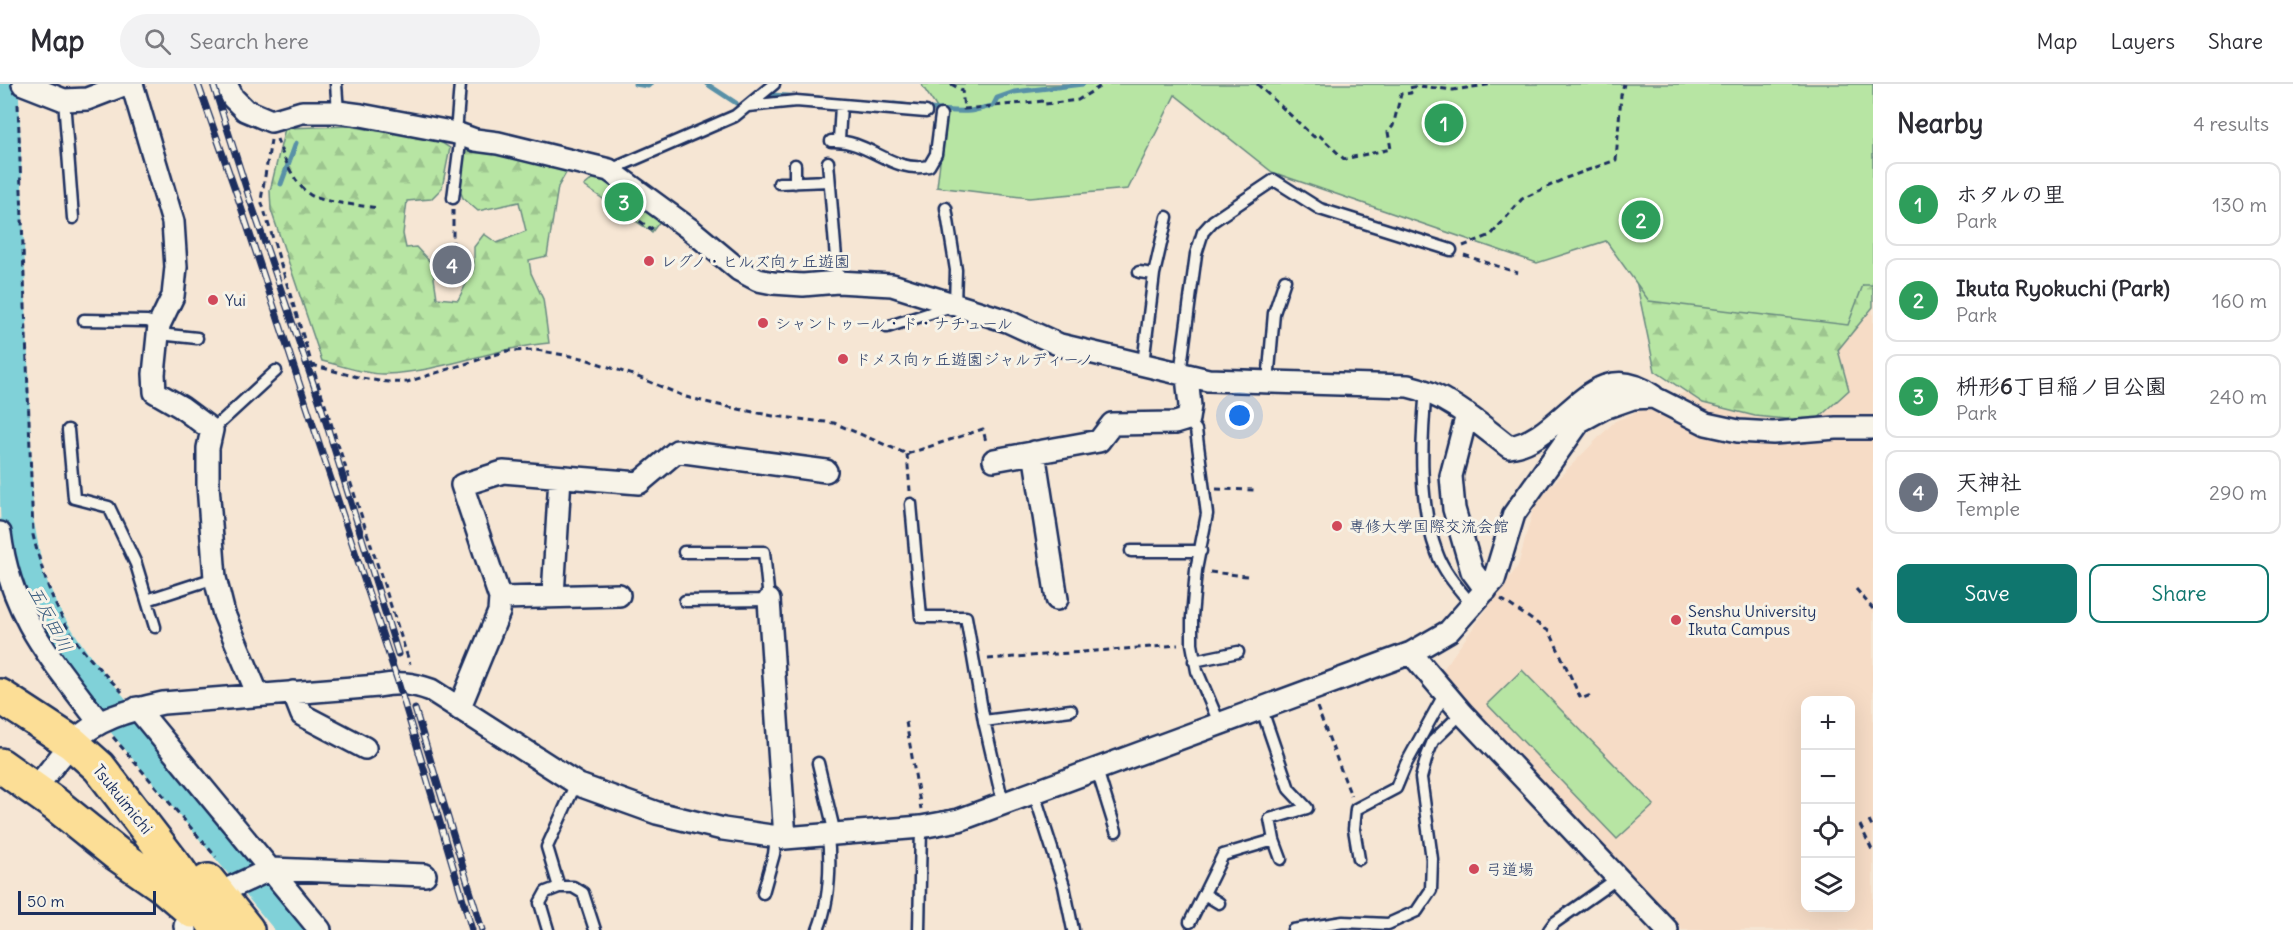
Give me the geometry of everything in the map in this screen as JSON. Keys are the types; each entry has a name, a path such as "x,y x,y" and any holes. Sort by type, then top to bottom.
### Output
{"main road":[{"name":"Tsukuimichi","path":"0,696 72,743 99,767 179,871 198,929"},
{"path":"0,765 35,789 117,854 198,929"},
{"path":"99,767 233,886 248,930"}],"street":[{"path":"20,94 64,100 87,99 126,84"},
{"path":"132,84 173,222 176,267 173,296 159,329 154,374 155,392 182,407 212,430 208,448 208,485 215,578 224,614 258,696"},
{"path":"226,84 233,98 245,110 271,121 302,112 338,112 458,134 609,170 691,230 739,270 758,280 773,284 803,285 838,282 892,285 1007,321 1060,345 1208,380 1408,386 1426,389 1467,414 1509,447 1522,446 1555,425 1585,396 1598,388 1620,383 1640,387 1653,397 1706,424 1738,430 1773,434 1836,428 1873,428"},
{"path":"991,455 1034,452 1099,441 1112,424 1175,423 1188,419 1190,406 1183,375"},
{"path":"35,789 72,743 103,721 134,709 163,703 398,682 431,690 579,785 657,813 723,829 781,838 922,826 959,820 1262,710 1411,653 1449,631 1494,580 1514,514 1580,421 1604,408 1633,398 1653,397"},
{"path":"1467,414 1451,476 1454,509 1480,598"},
{"path":"459,710 499,612 500,598 462,485 503,472 639,483 677,451 826,471"},
{"path":"1034,452 1057,600"},
{"path":"553,596 560,477"},
{"path":"0,532 10,581 19,605 41,647 103,721"},
{"path":"500,598 620,595"},
{"path":"769,600 781,838"},
{"path":"1411,653 1462,713 1667,930"},
{"path":"293,692 302,715 365,748"},
{"path":"134,709 267,870 321,930"},
{"path":"233,886 267,870 425,874"}],"lane":[{"path":"336,84 338,112"},
{"path":"453,198 460,84"},
{"path":"609,170 735,116 774,84"},
{"path":"64,100 73,218"},
{"path":"746,107 796,101 927,112"},
{"path":"841,105 835,141 847,140 874,151 890,162 916,169 929,166 936,154 941,115"},
{"path":"828,162 838,282"},
{"path":"795,165 795,183"},
{"path":"1183,375 1196,254 1203,232 1213,221 1274,180 1320,209 1451,250"},
{"path":"779,183 829,181"},
{"path":"887,327 937,313 955,305 956,270 946,208"},
{"path":"1143,364 1154,274 1167,217"},
{"path":"1139,272 1154,274"},
{"path":"1268,382 1274,313 1285,280"},
{"path":"84,320 147,321 159,329 197,338"},
{"path":"212,430 276,372"},
{"path":"1426,389 1422,455 1429,524 1437,554 1449,577 1480,598"},
{"path":"1188,419 1196,430 1207,514 1196,570 1192,644 1194,661 1220,725"},
{"path":"68,430 74,498 109,507 136,564 155,627"},
{"path":"911,504 921,617 966,617 984,721 1003,803"},
{"path":"1131,551 1201,551"},
{"path":"684,552 764,552 769,600 685,601"},
{"path":"147,600 215,578"},
{"path":"1194,661 1238,652"},
{"path":"1359,859 1354,830 1356,809 1396,788 1406,764 1445,693"},
{"path":"984,721 1071,710"},
{"path":"1262,710 1289,789 1307,808 1270,819 1281,859"},
{"path":"1293,930 1343,922 1388,924 1417,911 1431,890 1432,870 1429,828 1421,778 1433,741 1462,713"},
{"path":"818,763 831,835 826,910 818,930"},
{"path":"1097,770 1116,831"},
{"path":"559,887 547,847 572,792 579,785"},
{"path":"1034,793 1064,886 1073,930"},
{"path":"920,930 922,826"},
{"path":"763,893 781,838"},
{"path":"1190,922 1223,855 1274,840"},
{"path":"1549,930 1554,923 1618,878"},
{"path":"548,930 540,903 546,892 559,887 573,887 583,893 595,930"},
{"path":"1204,894 1219,903"}],"path":[{"path":"951,84 962,90 964,109 1078,100 1104,84"},
{"path":"1257,84 1314,137 1318,134 1344,159 1391,149 1388,132 1393,126 1401,94 1411,93 1409,88 1419,86 1453,90 1493,84"},
{"path":"1451,250 1491,235 1522,199 1566,178 1616,160 1621,95 1624,84"},
{"path":"20,94 33,535 54,604 75,640 134,709"},
{"path":"271,121 284,159 294,177 314,198 378,208"},
{"path":"271,121 272,144 261,200 312,365 417,685"},
{"path":"453,198 453,247"},
{"path":"1451,250 1518,273"},
{"path":"312,365 390,383 407,382 507,351 537,350 582,358 633,375 686,397 714,404 774,416 834,423 907,454 983,429 991,455"},
{"path":"907,454 911,504"},
{"path":"1205,489 1257,490"},
{"path":"1196,570 1247,576"},
{"path":"1856,589 1873,609"},
{"path":"1480,598 1550,632 1581,699 1593,694"},
{"path":"974,660 1192,644"},
{"path":"1312,691 1356,809"},
{"path":"103,721 223,864 233,886"},
{"path":"906,722 922,826"},
{"path":"1869,821 1873,829"},
{"path":"1860,825 1873,852"}],"shaded area":[{"name":"Senshu University Ikuta Campus","path":"1873,285 1873,930 1682,930 1439,675 1518,566 1535,502 1615,421 1848,325"}],"green space":[{"path":"921,84 1873,84 1873,285 1863,285 1848,325 1649,301 1606,241 1537,263 1272,172 1175,95 1128,189 1029,198 937,187 945,120"},
{"path":"1873,84 1873,307 1838,350 1849,390 1814,422 1755,416 1703,403 1655,371 1615,180"},
{"path":"350,126 433,137 450,148 442,188 431,199 407,201 403,234 406,248 416,247 432,264 437,298 458,300 474,268 474,247 484,234 497,243 526,231 519,202 478,211 463,198 458,185 466,146 570,166 558,187 547,256 529,260 531,273 543,299 549,343 427,369 385,374 322,361 271,210 270,191 285,128"},
{"path":"596,176 617,184 663,217 652,232 584,186"},
{"path":"1522,670 1654,805 1617,839 1487,704"}],"waterway":[{"name":"五反田川","path":"2,84 17,521 28,579 47,621 74,662 296,930"},
{"path":"635,84 648,86 650,84"},
{"path":"707,84 736,103"},
{"path":"894,104 970,111 993,106 997,98 1014,92 1083,84"},
{"path":"772,95 819,98"},
{"path":"281,184 296,143"}],"railway":[{"path":"198,84 398,682 472,930"},
{"path":"213,84 249,197 320,403 398,654"},
{"path":"415,709 482,930"}],"place":[{"name":"ホタルの里","path":"1444,123"},
{"name":"枡形6丁目稲ノ目公園","path":"624,202"},
{"name":"Ikuta Ryokuchi (Park)","path":"1641,220"},
{"name":"レグノ・ヒルズ向ヶ丘遊園","path":"649,261"},
{"name":"天神社","path":"452,265"},
{"name":"Yui","path":"213,300"},
{"name":"シャントゥール・ド・ナチュール","path":"763,323"},
{"name":"ドメス向ヶ丘遊園ジャルディーノ","path":"843,359"},
{"name":"専修大学国際交流会館","path":"1337,526"},
{"name":"Senshu University Ikuta Campus","path":"1676,620"},
{"name":"弓道場","path":"1474,869"}]}
